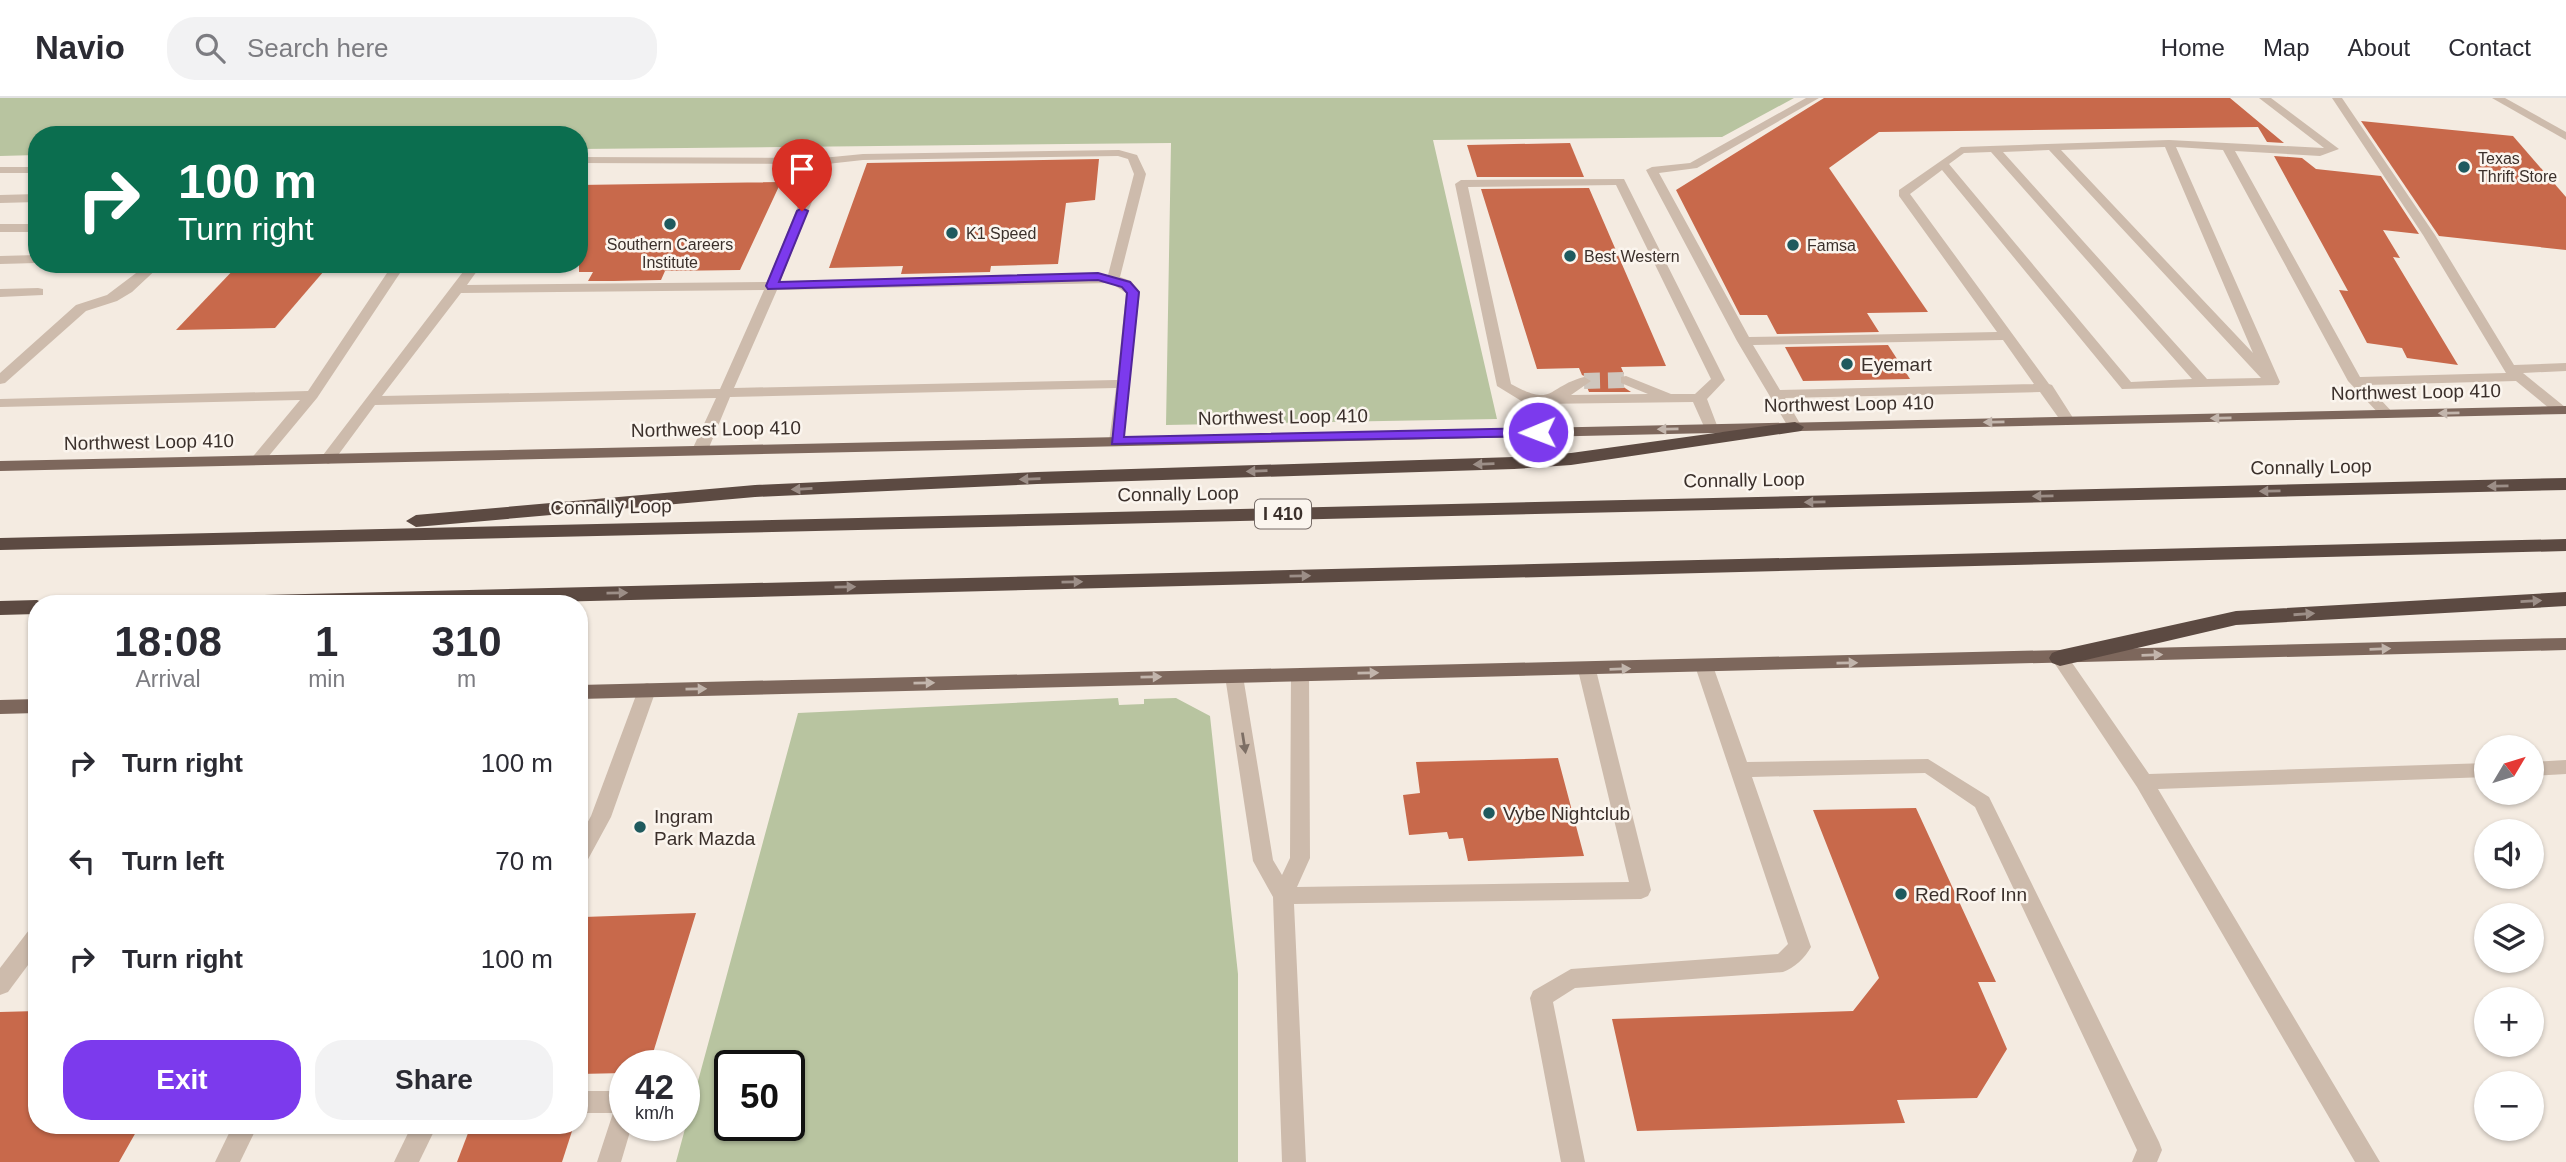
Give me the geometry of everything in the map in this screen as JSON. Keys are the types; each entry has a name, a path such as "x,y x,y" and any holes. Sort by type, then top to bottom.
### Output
{"highway":[{"path":"215,539 754,491 1571,459 1795,427"},
{"name":"Connally Loop","path":"0,544 2566,484"},
{"path":"546,595 2566,545"},
{"path":"2060,658 2236,618 2566,599"},
{"path":"0,608 28,607"}],"main road":[{"name":"Northwest Loop 410","path":"0,466 2563,410"},
{"path":"588,692 1300,674 1587,670 2566,644"},
{"path":"0,707 28,706"}],"street":[{"path":"1795,427 1744,341 1652,170 1693,166 1814,98"},
{"path":"2068,421 2047,388 1903,193 1961,150 2169,143 2320,153 2333,149 2264,98"},
{"path":"2337,98 2429,235 2514,373 2563,410"},
{"path":"2497,98 2566,137"},
{"path":"2169,143 2273,383"},
{"path":"2052,147 2273,383"},
{"path":"2227,147 2355,381 2387,414"},
{"path":"1994,149 2203,383"},
{"path":"588,160 822,161 863,157 1119,153 1133,157 1140,174 1113,279"},
{"path":"700,450 772,286 822,161"},
{"path":"1943,164 2127,386 2273,383"},
{"path":"0,170 28,170"},
{"path":"1620,181 1718,380 1699,398 1672,398 1530,400 1504,386 1461,184 1620,181"},
{"path":"0,199 28,198"},
{"path":"0,228 28,228"},
{"path":"0,260 28,259"},
{"path":"0,380 81,308 112,298 146,273"},
{"path":"258,460 312,395 394,273"},
{"path":"328,459 470,273"},
{"path":"458,289 1113,279 1126,284 1133,292 1117,442"},
{"path":"0,293 38,292"},
{"path":"1744,341 2009,336"},
{"path":"2355,381 2514,373 2566,367"},
{"path":"1626,380 1672,398"},
{"path":"1552,400 1584,381"},
{"path":"371,401 1124,384"},
{"path":"1776,394 2047,388"},
{"path":"0,403 312,395"},
{"path":"1699,398 1711,428"},
{"path":"1530,400 1538,432"},
{"path":"2060,658 2144,782 2368,1162"},
{"path":"1573,1162 1541,998 1571,979 1783,963 1800,947 1704,666"},
{"path":"1283,896 1641,890 1587,670"},
{"path":"1294,1162 1283,896 1300,858 1300,674"},
{"path":"1234,676 1263,862 1283,896"},
{"path":"588,841 601,817 647,690"},
{"path":"1741,770 1928,766 1982,802 2150,1150 2144,1162"},
{"path":"2544,768 2566,767"},
{"path":"2144,782 2474,770"},
{"path":"0,985 28,948"},
{"path":"588,1102 609,1102"},
{"path":"227,1162 241,1134"},
{"path":"406,1162 420,1134"},
{"path":"609,1162 616,1141"}],"green space":[{"path":"0,98 1794,98 1722,137 1433,140 1497,419 1166,425 1171,143 588,149 588,126 28,126 28,155 0,156"},
{"path":"1118,698 1119,705 1144,704 1144,699 1176,698 1210,716 1238,974 1238,1162 676,1162 682,1141 700,1141 700,1074 798,713"}],"building":[{"path":"1824,98 2230,98 2284,143 2267,142 2258,127 1879,132 1829,168 1928,312 1867,313 1879,332 1777,334 1767,315 1740,315 1676,190"},
{"name":"Texas Thrift Store","path":"2361,121 2513,136 2566,197 2566,250 2439,236"},
{"path":"1570,143 1584,177 1477,177 1467,145"},
{"path":"2274,156 2302,158 2316,169 2381,176 2419,234 2383,230 2400,258 2393,257 2458,365 2407,358 2402,348 2367,343 2339,290 2348,291"},
{"name":"K1 Speed","path":"1099,159 1095,200 1066,203 1058,264 991,266 990,272 901,274 903,266 829,268 867,163"},
{"name":"Southern Careers Institute","path":"781,182 740,270 665,271 661,280 614,281 588,281 593,272 588,272 588,185"},
{"path":"1589,188 1666,366 1621,367 1624,374 1619,375 1619,384 1631,392 1589,392 1587,387 1593,380 1582,375 1579,368 1537,369 1481,189"},
{"path":"230,273 322,273 275,328 176,330"},
{"name":"Eyemart","path":"1888,345 1910,379 1803,381 1785,347"},
{"name":"Vybe Nightclub","path":"1558,758 1584,856 1468,861 1463,838 1449,839 1447,832 1409,835 1403,795 1420,793 1416,762"},
{"name":"Red Roof Inn","path":"1916,808 1996,982 1978,982 2007,1049 1977,1098 1897,1100 1905,1123 1637,1131 1612,1019 1853,1011 1879,978 1813,810"},
{"path":"696,913 654,1050 609,1050 609,1073 588,1074 588,917"},
{"path":"28,1011 28,1134 135,1134 119,1162 0,1162 0,1012"},
{"path":"468,1134 571,1134 562,1162 457,1162"}],"tunnel":[{"path":"1584,381 1626,380"}],"place":[{"name":"Texas Thrift Store","path":"2464,167"},
{"name":"Southern Careers Institute","path":"670,224"},
{"name":"K1 Speed","path":"952,233"},
{"name":"Famsa","path":"1793,245"},
{"name":"Best Western","path":"1570,256"},
{"name":"Eyemart","path":"1847,364"},
{"name":"Vybe Nightclub","path":"1489,813"},
{"name":"Ingram Park Mazda","path":"640,827"},
{"name":"Red Roof Inn","path":"1901,894"}],"route":[{"path":"802,211 772,286 1098,277 1126,284 1133,292 1117,442 1538,432"}]}
